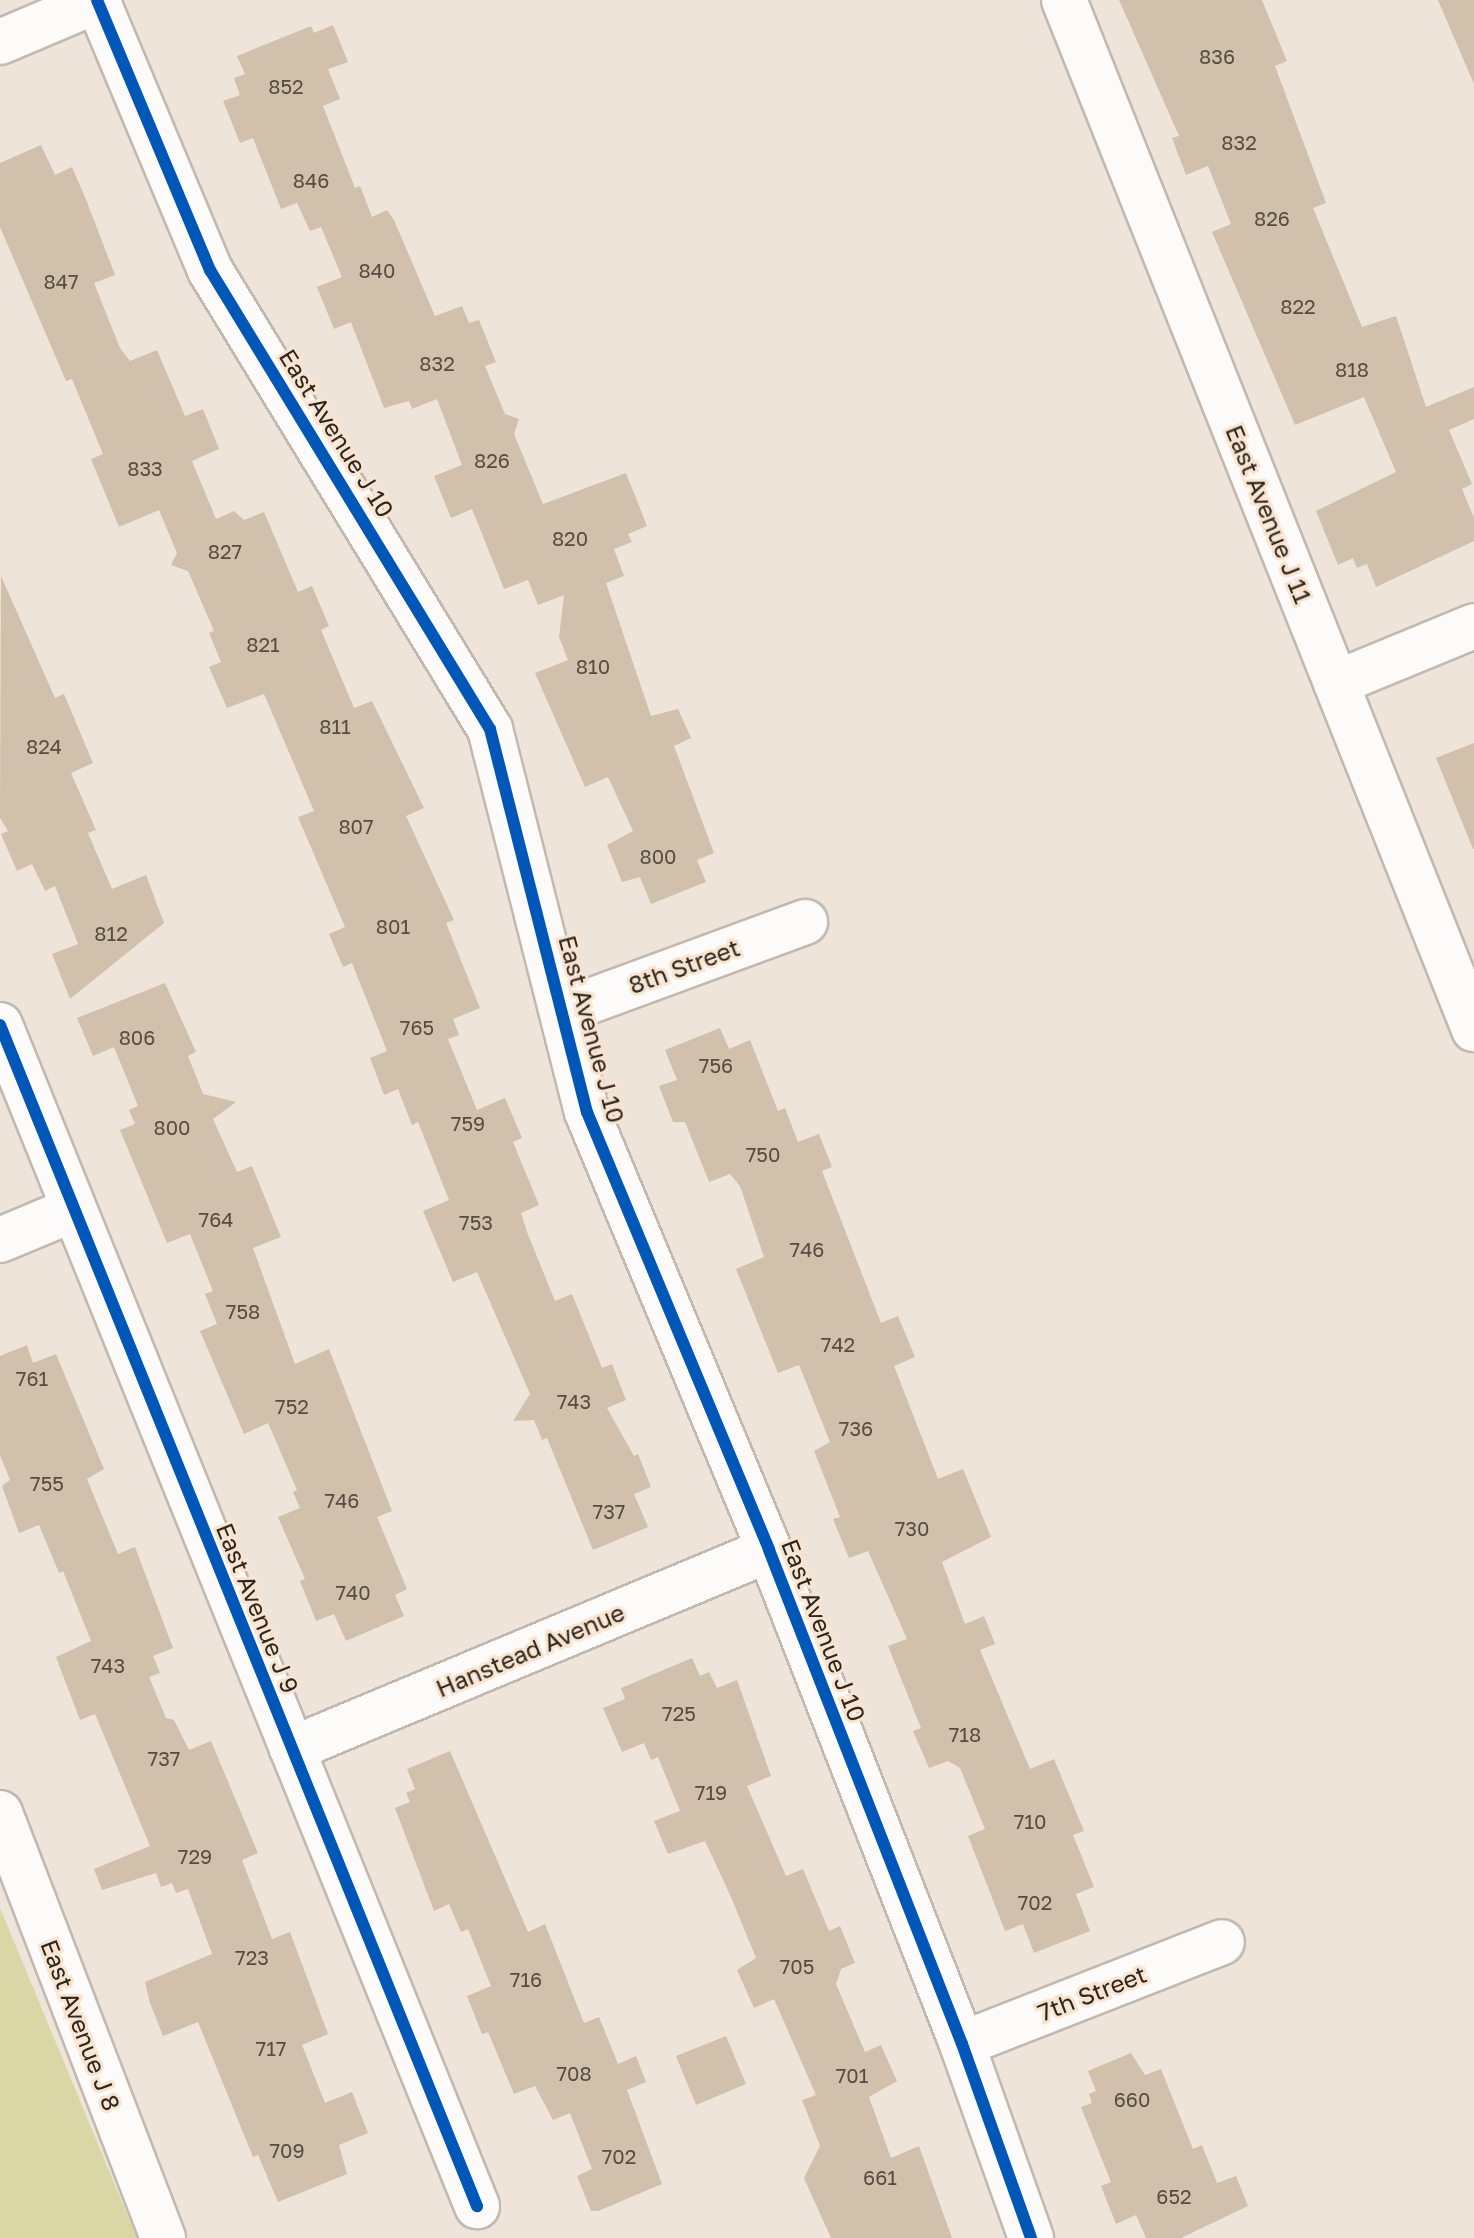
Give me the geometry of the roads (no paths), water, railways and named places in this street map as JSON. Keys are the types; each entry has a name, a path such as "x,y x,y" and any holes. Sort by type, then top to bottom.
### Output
{"street":[{"path":"0,42 98,0"},
{"name":"East Avenue J 10","path":"98,0 210,270 490,729 587,1112 769,1550 962,2044 1031,2238"},
{"name":"East Avenue J 11","path":"1064,0 1474,1029"},
{"path":"1336,683 1474,626"},
{"name":"8th Street","path":"563,1011 805,922"},
{"name":"East Avenue J 9","path":"0,1025 477,2206"},
{"path":"0,1240 74,1209"},
{"name":"Hanstead Avenue","path":"292,1749 769,1550"},
{"name":"East Avenue J 8","path":"0,1813 163,2238"},
{"name":"7th Street","path":"962,2044 1222,1942"}]}
